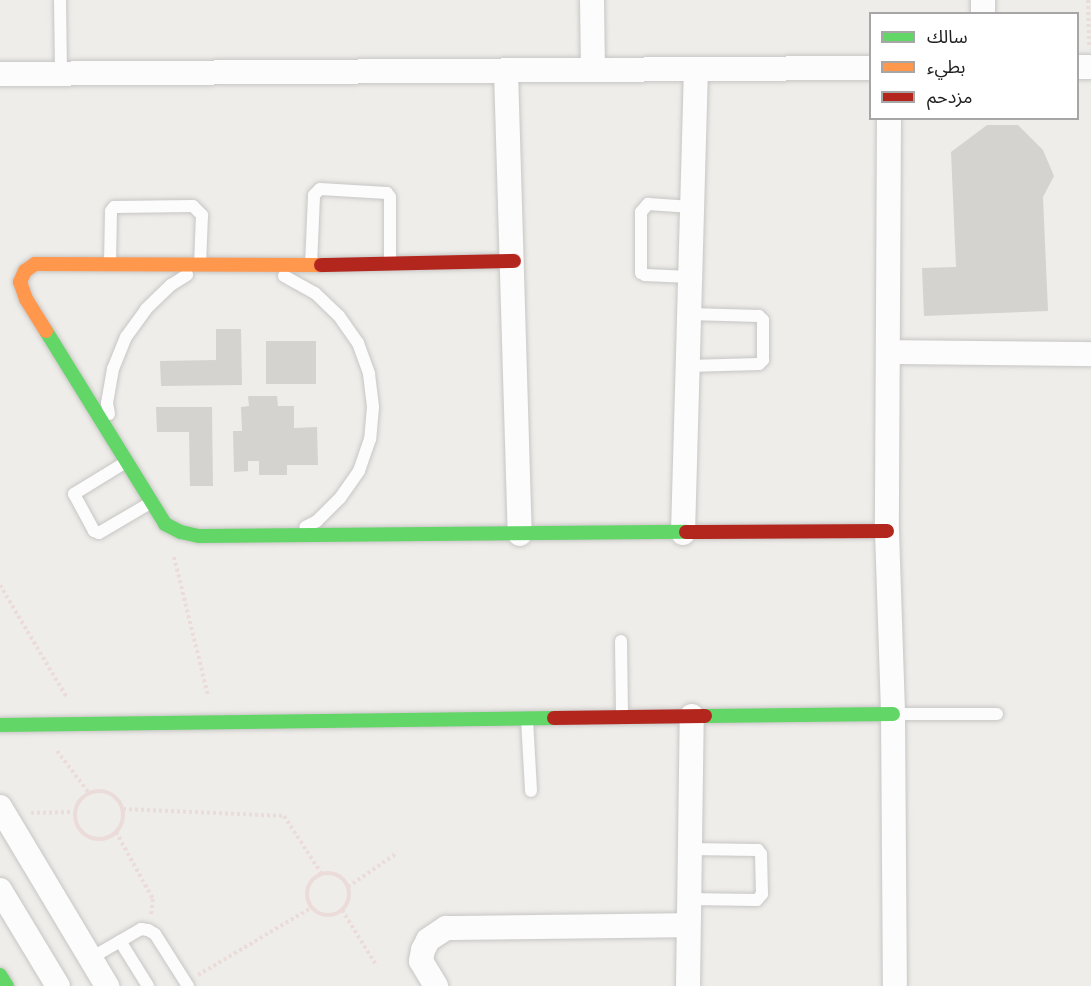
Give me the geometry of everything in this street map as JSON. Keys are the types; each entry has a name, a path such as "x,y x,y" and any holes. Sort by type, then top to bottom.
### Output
{"street":[{"path":"592,0 593,70"},
{"path":"0,74 869,68"},
{"path":"683,533 696,69"},
{"path":"506,70 514,261 520,534"},
{"path":"889,120 887,531 893,714 895,986"},
{"path":"514,261 255,267 35,264 24,271 20,282 26,299 165,524 181,532 199,536 887,531"},
{"path":"889,352 1091,354"},
{"path":"0,725 893,714"},
{"path":"688,986 692,716"},
{"path":"2,811 108,986"},
{"path":"0,890 58,986"},
{"path":"436,986 421,961 428,940 446,928 688,926"},
{"path":"0,975 7,986"}],"lane":[{"path":"60,0 61,74"},
{"path":"312,265 314,195 320,189 387,193 390,198 390,264"},
{"path":"690,277 641,273 641,212 648,204 692,207"},
{"path":"110,265 111,212 114,207 193,206 199,209 202,215 200,267 171,285 146,309 126,337 113,369 107,404 112,436"},
{"path":"255,267 287,277 315,293 339,316 358,343 369,374 373,407 370,440 359,471 340,498 317,521 288,535"},
{"path":"688,366 759,364 763,360 763,320 759,316 689,314"},
{"path":"127,462 74,494 94,531 99,533 152,502"},
{"path":"621,641 622,717"},
{"path":"893,714 997,714"},
{"path":"527,718 531,791"},
{"path":"688,899 757,900 762,894 761,854 758,850 689,849"},
{"path":"91,958 141,929 155,934 187,984"},
{"path":"120,941 148,986"}],"path":[{"path":"1086,67 1088,0"},
{"path":"165,524 215,722"},
{"path":"0,585 83,724"},
{"path":"37,725 89,793"},
{"path":"106,792 119,802 123,809 123,818 116,832 101,839 85,834 79,828 75,812 77,804 89,793 106,792"},
{"path":"123,809 284,816 321,873"},
{"path":"2,811 75,812"},
{"path":"116,832 153,899 151,917 141,929"},
{"path":"348,887 397,853"},
{"path":"321,873 337,874 348,887 349,895 342,910 327,915 311,908 307,901 308,884 321,873"},
{"path":"187,984 311,908"},
{"path":"342,910 376,965"}],"building":[{"path":"987,125 1018,125 1043,150 1054,176 1043,197 1048,311 924,316 922,268 956,267 951,152"},
{"path":"216,329 241,329 242,385 161,386 160,361 216,360"},
{"path":"266,341 316,341 316,384 266,384"},
{"path":"248,396 277,396 278,406 294,406 294,428 317,427 318,465 287,465 287,475 259,475 259,461 248,461 248,471 234,472 233,431 242,431 241,407 249,406"},
{"path":"156,407 212,407 213,486 190,486 189,432 157,432"}],"traffic: fast":[{"path":"46,331 165,524 181,532 199,536 686,532"},
{"path":"705,716 893,714"},
{"path":"0,725 554,718"},
{"path":"0,975 7,986"}],"traffic: slow":[{"path":"46,331 26,299 20,282 25,271 35,264 321,265"}],"traffic: jam":[{"path":"321,265 514,261"},
{"path":"686,532 887,531"},
{"path":"554,718 705,716"}]}
